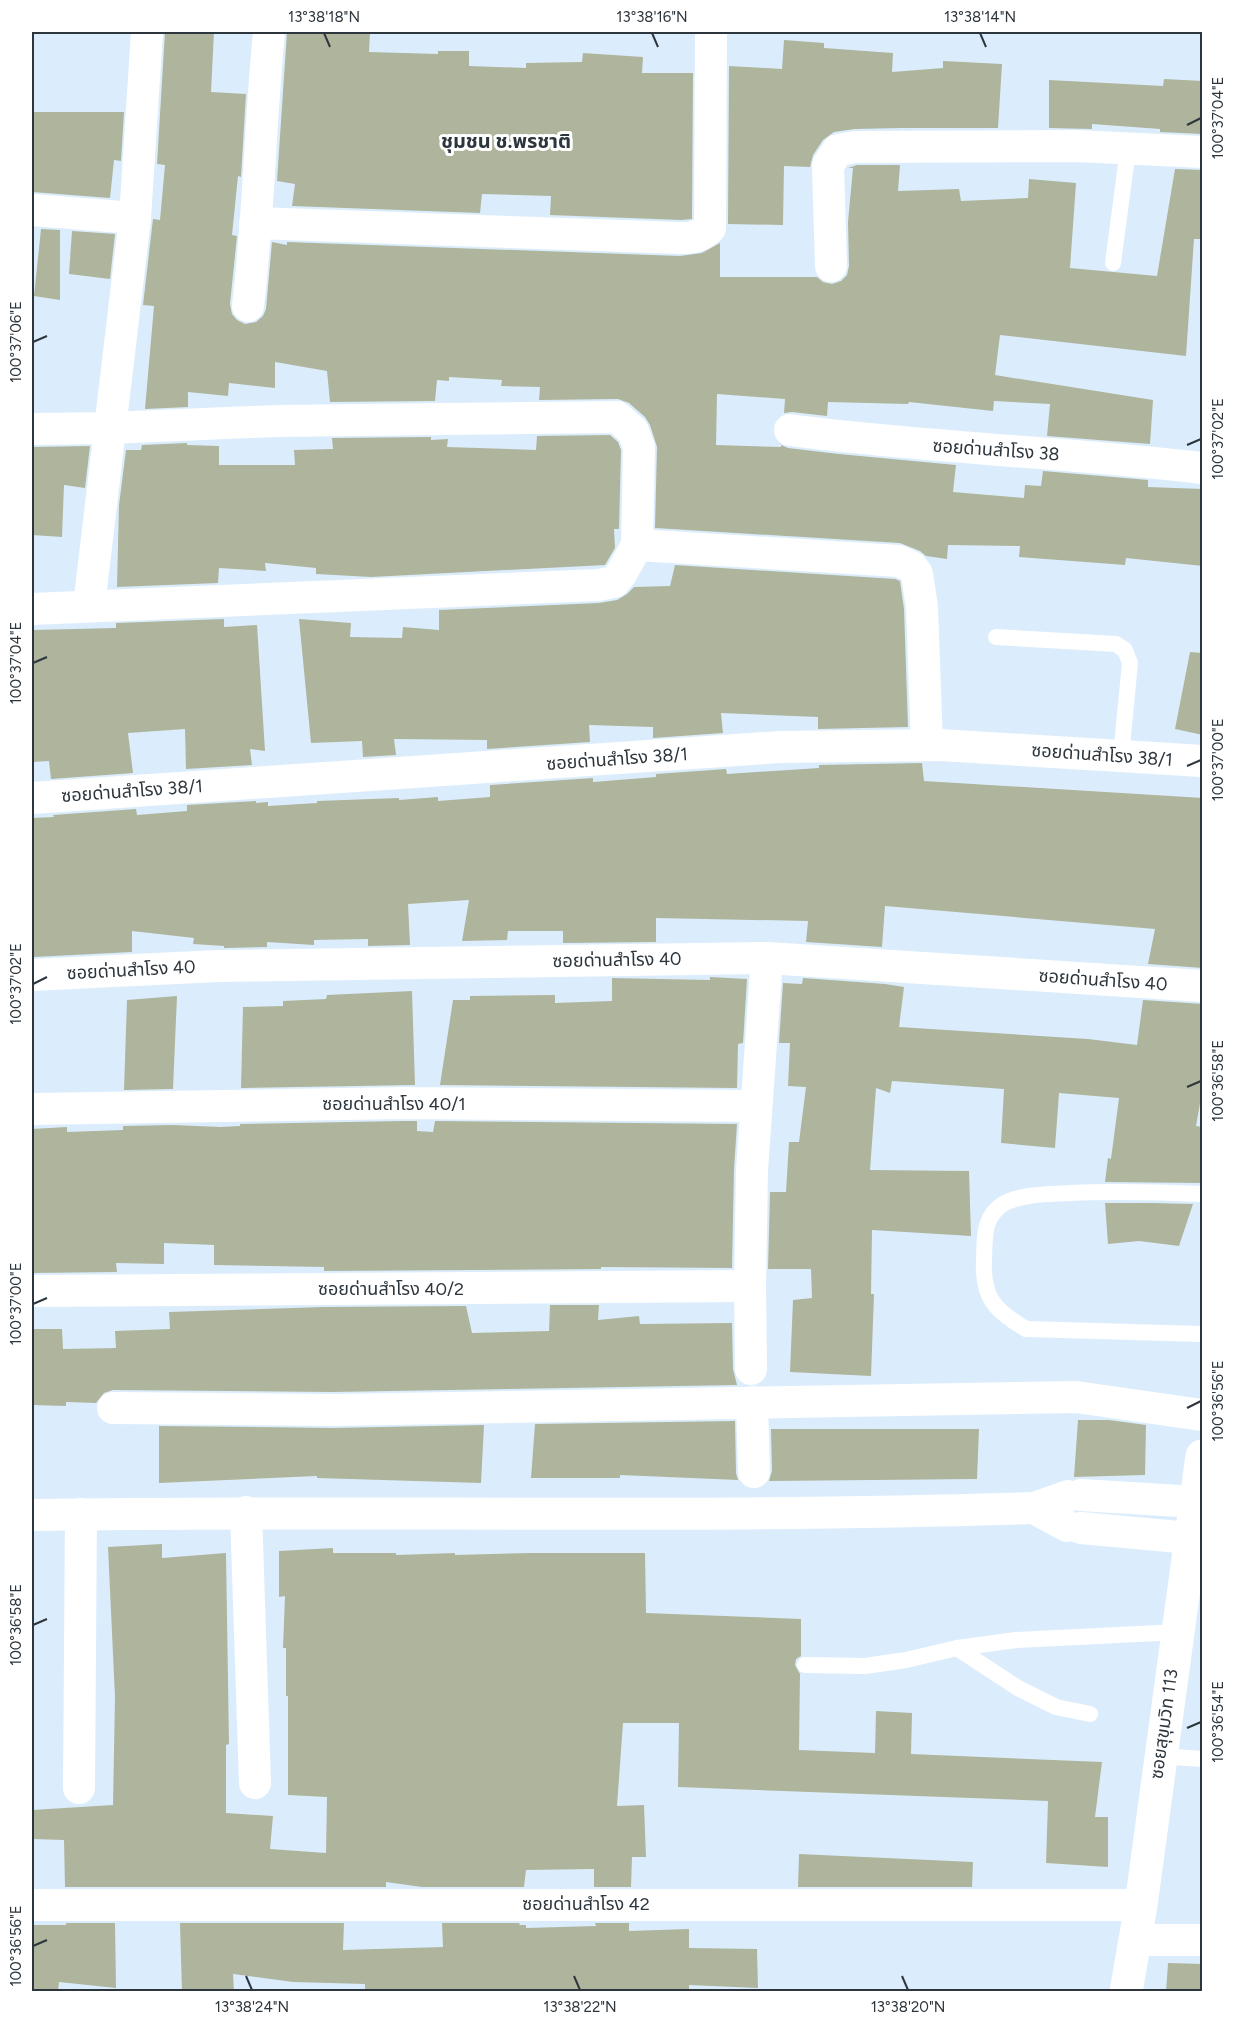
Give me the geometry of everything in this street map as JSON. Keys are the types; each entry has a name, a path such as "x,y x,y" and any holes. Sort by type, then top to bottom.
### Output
{"main road":[{"name":"ซอยสุขุมวิท 113","path":"1126,1992 1141,1905 1190,1538 1200,1482"}],"street":[{"path":"90,606 135,218 147,32"},
{"path":"248,306 269,32"},
{"path":"255,223 681,238 693,238 703,234 710,228 711,32"},
{"path":"831,266 828,165 838,150 867,147 1077,147 1203,152"},
{"path":"32,210 135,218"},
{"path":"32,429 276,421 617,417 633,431 639,447 637,545 614,582 598,585 325,598 32,609"},
{"name":"ซอยด่านสำโรง 38","path":"790,430 866,440 1203,468"},
{"path":"637,545 899,561 912,567 917,574 922,608 927,745"},
{"name":"ซอยด่านสำโรง 38/1","path":"32,798 780,747 927,745 1203,761"},
{"path":"751,1369 752,1170 766,958"},
{"name":"ซอยด่านสำโรง 40","path":"32,975 230,966 766,958 1203,986"},
{"name":"ซอยด่านสำโรง 40/1","path":"32,1108 403,1103 756,1106"},
{"name":"ซอยด่านสำโรง 40/2","path":"32,1291 750,1286"},
{"path":"113,1408 332,1410 1076,1397 1203,1415"},
{"path":"752,1402 754,1473"},
{"path":"1074,1511 1200,1482"},
{"path":"32,1515 246,1512 467,1514 897,1512 1034,1508 1074,1511 1190,1538"},
{"path":"246,1512 255,1783"},
{"path":"79,1788 81,1514"},
{"name":"ซอยด่านสำโรง 42","path":"32,1905 1141,1905"},
{"path":"1135,1941 1203,1940"}],"lane":[{"path":"1113,263 1128,149"},
{"path":"996,637 1116,644 1125,650 1130,663 1121,756"},
{"path":"1203,1194 1120,1191 1033,1195 1003,1204 986,1224 983,1275 993,1305 1005,1317 1026,1329 1203,1334"},
{"path":"805,1665 865,1666 906,1660 957,1648 1016,1640 1178,1632"},
{"path":"957,1648 1018,1688 1056,1707 1090,1714"},
{"path":"1160,1756 1203,1759"}],"building":[{"path":"165,32 214,32 211,92 246,94 241,177 238,176 232,235 237,236 230,304 232,314 245,324 256,322 263,316 266,309 272,242 287,245 287,242 680,256 702,253 720,243 720,277 817,277 823,282 832,284 841,281 847,275 849,266 848,222 853,168 848,168 857,165 900,165 898,191 959,189 961,201 1028,198 1029,179 1076,183 1070,268 1157,276 1175,169 1203,170 1203,239 1194,239 1186,356 1000,335 995,375 1153,400 1150,444 1047,436 1050,404 994,401 993,411 909,402 908,404 828,402 827,416 784,413 785,399 717,394 716,445 781,447 781,445 788,448 839,454 956,465 953,492 1024,498 1025,485 1041,486 1043,471 1148,480 1148,487 1203,489 1203,566 1126,558 1125,565 1019,557 1020,546 948,545 947,559 926,556 900,543 655,528 657,447 645,417 629,403 618,399 539,400 540,387 501,386 502,380 449,377 449,381 437,380 435,401 330,402 327,371 275,362 275,388 229,383 228,396 188,392 188,407 145,409 154,306 143,305 153,219 160,220 165,165 157,164"},
{"path":"287,32 370,32 369,52 438,54 438,51 469,51 469,66 526,68 526,63 582,62 583,53 643,57 642,73 693,73 692,219 550,215 551,196 482,194 480,213 292,206 295,184 277,181"},
{"path":"784,40 824,43 824,48 893,53 892,72 943,68 943,61 1002,64 998,128 855,129 834,132 823,140 813,155 810,167 784,166 783,225 728,224 729,66 782,69"},
{"path":"1164,79 1203,81 1203,134 1160,132 1160,129 1092,124 1092,129 1049,128 1049,80 1163,86"},
{"path":"32,112 124,112 121,161 114,160 110,198 32,192"},
{"path":"41,229 60,230 60,300 34,296"},
{"path":"72,231 115,234 110,279 69,274"},
{"path":"610,435 618,442 621,450 619,529 614,529 615,548 605,565 371,577 316,574 316,568 265,563 266,571 219,568 218,583 117,587 119,505 126,450 141,450 142,445 187,443 187,445 219,446 219,465 295,465 294,450 333,449 332,438 431,437 431,440 448,439 447,447 536,450 537,436"},
{"path":"90,446 85,488 64,485 62,537 32,535 32,447"},
{"path":"675,565 900,581 904,609 908,727 818,729 818,717 721,713 723,733 653,738 653,727 589,725 590,742 487,749 487,740 394,739 396,755 363,757 362,741 311,743 299,619 351,623 350,637 402,638 403,627 439,630 439,610 599,603 617,600 634,587 670,586"},
{"path":"224,619 224,627 257,625 265,751 250,749 252,765 186,769 185,729 128,733 133,773 51,779 49,761 32,762 32,630 116,628 116,623"},
{"path":"1190,652 1203,653 1203,735 1175,729"},
{"path":"922,763 924,781 1203,798 1203,968 1148,964 1155,929 885,906 882,947 806,942 808,921 656,918 656,942 563,943 563,931 508,931 507,940 462,941 469,900 408,904 410,945 368,946 368,939 314,940 314,945 267,942 267,947 224,948 224,946 193,944 194,938 132,931 132,952 34,957 32,818 136,809 137,815 187,811 187,805 256,801 256,803 268,802 268,806 317,803 317,801 399,798 399,800 438,797 438,801 490,797 490,785 593,778 593,782 656,777 656,774 726,769 727,774 819,768 819,765"},
{"path":"710,977 747,979 743,1043 738,1044 737,1088 440,1085 453,1000 470,1000 470,996 555,995 555,1003 612,1001 612,978 710,980"},
{"path":"803,978 904,987 899,1027 1088,1039 1137,1045 1143,1000 1203,1004 1200,1092 1202,1092 1196,1126 1203,1127 1203,1175 1200,1183 1105,1182 1108,1158 1111,1159 1119,1098 1059,1093 1055,1148 1001,1143 1004,1089 892,1081 890,1093 876,1088 870,1170 969,1171 971,1236 872,1230 871,1294 874,1294 871,1376 790,1372 793,1300 812,1298 811,1269 768,1269 770,1192 786,1192 789,1142 799,1142 806,1087 788,1086 790,1043 779,1043 783,983 802,984"},
{"path":"412,991 415,1085 241,1088 243,1007 283,1006 283,1001 326,999 327,995"},
{"path":"177,996 173,1089 124,1090 127,1000"},
{"path":"417,1121 417,1131 433,1132 435,1121 737,1124 732,1268 601,1267 601,1269 324,1271 324,1267 214,1265 214,1245 164,1243 164,1264 116,1263 117,1272 32,1273 32,1129 67,1127 67,1132 123,1130 123,1126 221,1127 240,1126 240,1124"},
{"path":"1105,1203 1193,1204 1179,1246 1139,1241 1108,1244"},
{"path":"550,1305 599,1305 598,1320 639,1316 640,1324 732,1323 733,1369 737,1385 332,1392 113,1390 104,1393 96,1403 66,1402 66,1406 32,1405 32,1329 62,1329 63,1349 116,1348 115,1331 170,1329 169,1312 324,1307 466,1306 472,1333 549,1331"},
{"path":"1078,1420 1109,1420 1146,1425 1145,1475 1074,1477"},
{"path":"735,1421 738,1480 620,1475 620,1478 531,1478 535,1424"},
{"path":"484,1425 481,1483 317,1478 317,1476 159,1483 159,1426 332,1428"},
{"path":"771,1429 979,1429 977,1479 769,1481 772,1471"},
{"path":"162,1544 162,1558 226,1553 229,1744 226,1745 226,1813 273,1816 270,1849 326,1853 327,1797 288,1795 288,1696 286,1696 286,1648 283,1648 285,1596 279,1597 279,1551 333,1548 333,1553 396,1553 396,1555 645,1553 646,1613 801,1619 801,1656 796,1659 795,1665 800,1674 799,1750 875,1753 876,1711 912,1713 911,1754 1102,1762 1095,1817 1108,1817 1108,1867 1046,1863 1048,1801 678,1787 679,1723 623,1723 617,1806 644,1805 646,1857 632,1857 631,1887 594,1887 594,1869 526,1870 524,1887 422,1887 386,1882 386,1887 65,1887 64,1840 32,1839 32,1810 113,1805 115,1697 108,1547"},
{"path":"799,1854 973,1862 972,1887 798,1887"},
{"path":"66,1923 115,1923 116,1988 59,1982 58,1992 32,1992 32,1925 66,1925"},
{"path":"180,1923 344,1923 343,1950 443,1947 442,1923 520,1923 519,1925 526,1925 526,1928 629,1923 629,1931 689,1929 689,1948 757,1949 758,1988 689,1985 689,1992 365,1992 365,1984 293,1982 233,1974 234,1992 182,1992"},
{"path":"1168,1963 1203,1964 1203,1992 1166,1992"}],"district":[{"name":"ชุมชน ช.พรชาติ","path":"506,141"}]}
